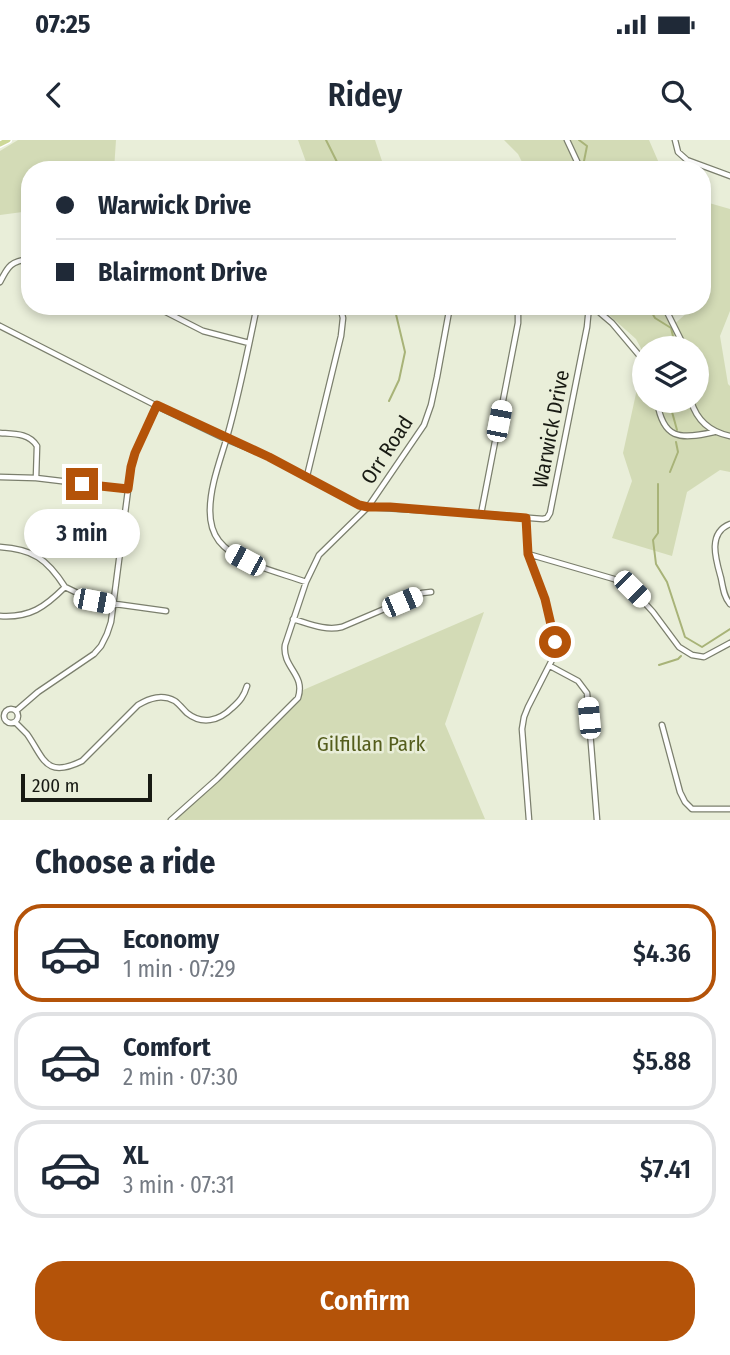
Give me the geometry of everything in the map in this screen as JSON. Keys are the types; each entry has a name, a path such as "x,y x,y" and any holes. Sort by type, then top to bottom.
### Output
{"main road":[{"path":"0,144 8,140"}],"street":[{"path":"567,140 577,161"},
{"path":"674,140 678,152 690,161"},
{"path":"711,169 730,176"},
{"path":"0,282 6,270 14,262 21,261"},
{"path":"172,315 203,331 249,343"},
{"path":"255,315 213,488 211,526 218,540 230,552 306,582"},
{"path":"307,476 341,336 342,315"},
{"name":"Orr Road","path":"171,820 216,780 298,698 301,687 284,653 306,582 318,555 368,507 424,425 431,405 448,315"},
{"path":"481,514 518,315"},
{"name":"Warwick Drive","path":"526,518 547,518 550,513 589,315"},
{"path":"602,315 632,347"},
{"path":"668,315 679,336"},
{"path":"0,326 226,439 269,457 359,505 526,518 528,554 545,599 555,642 555,654 528,707 522,729 529,820"},
{"path":"16,711 38,692 93,654 107,634 131,467 157,405"},
{"path":"661,413 665,427 676,435 714,432 730,436"},
{"path":"696,413 714,432"},
{"path":"0,433 25,435 35,441 36,478"},
{"path":"0,477 36,478 128,489"},
{"path":"730,524 721,528 715,544 724,595 730,604"},
{"path":"0,547 27,551 39,557 56,572 65,587 94,601 166,611"},
{"path":"528,554 614,579 632,589 680,647 692,655 704,657 730,643"},
{"path":"0,616 28,614 43,606 65,587"},
{"path":"293,619 333,629 422,593 431,592"},
{"path":"550,666 578,681 587,694 597,820"},
{"path":"15,722 44,761 56,767 70,766 82,761 147,699 169,699 196,718 210,720 229,712 244,696 247,686"},
{"path":"0,706 6,711"},
{"path":"6,711 16,711"},
{"path":"6,711 6,720 9,723 15,722"},
{"path":"15,722 18,716 16,711"},
{"path":"0,726 6,720"},
{"path":"662,724 685,802 692,809 730,809"}],"green space":[{"path":"18,140 116,140 115,161 21,161 21,212 0,215 0,151"},
{"path":"298,140 375,140 382,161 306,161"},
{"path":"504,140 649,140 658,161 522,161"},
{"path":"711,204 730,209 730,311 720,336 730,386 730,472 720,470 687,492 672,556 612,538 632,481 623,453 632,412 709,413 709,336 633,336 609,315 666,315 671,327 684,315 711,315"},
{"name":"Gilfillan Park","path":"484,612 445,724 485,819 176,820 300,701 303,690"}],"waterway":[{"path":"326,140 336,161"},
{"path":"579,140 587,146 584,161"},
{"path":"389,401 399,380 405,352 396,315"},
{"path":"653,315 671,328 673,336"},
{"path":"672,413 677,430"},
{"path":"670,472 678,452 676,442"},
{"path":"658,484 658,533 653,540 656,564 667,582 685,637 702,647 730,629"},
{"path":"659,665 681,656"}],"route":[{"path":"82,484 128,489 135,453 157,405 269,457 359,505 526,518 528,554 545,599 555,642"}]}
